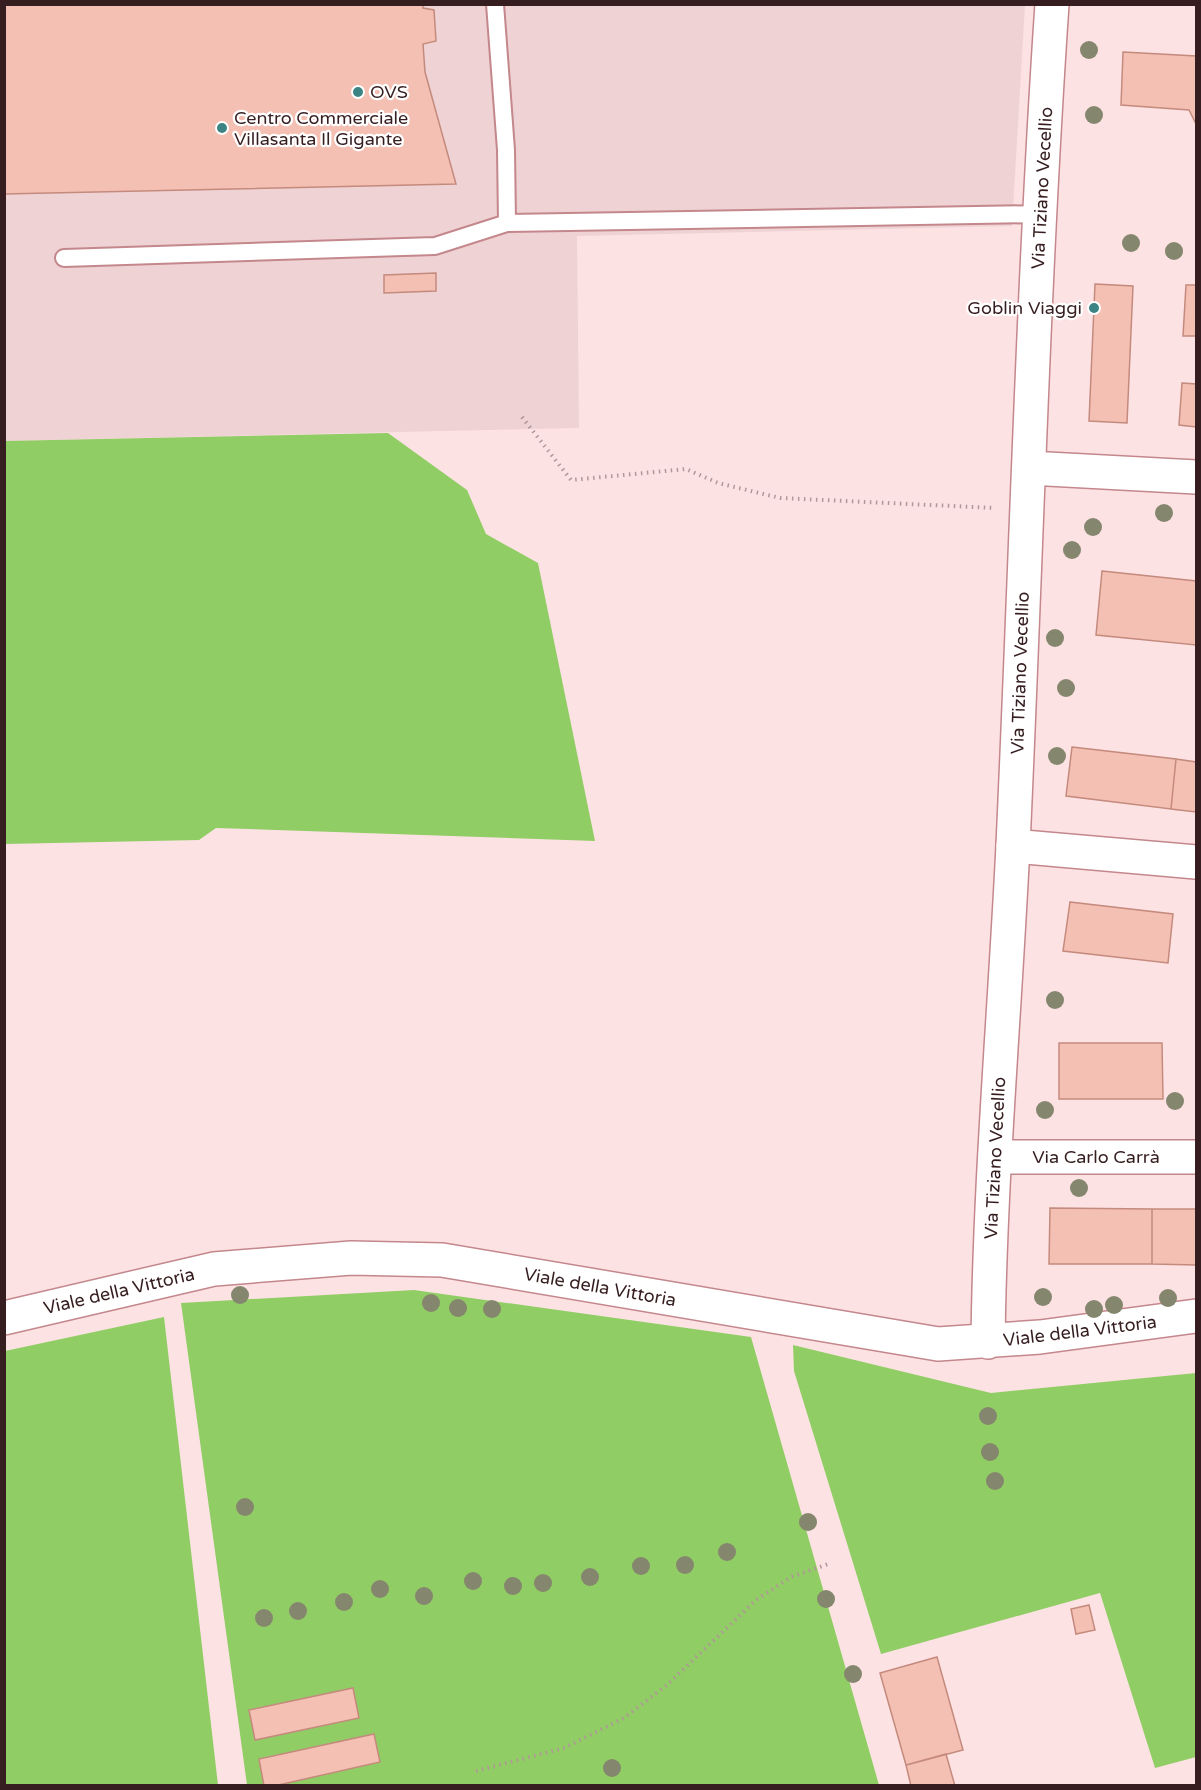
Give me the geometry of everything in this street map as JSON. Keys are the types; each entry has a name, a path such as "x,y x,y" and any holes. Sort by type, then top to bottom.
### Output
{"street":[{"name":"Via Tiziano Vecellio","path":"988,1342 994,1157 1013,846 1026,509 1052,4"},
{"path":"1029,468 1197,477"},
{"path":"1013,846 1197,862"},
{"name":"Via Carlo Carrà","path":"994,1157 1197,1156"},
{"name":"Viale della Vittoria","path":"4,1318 214,1269 351,1258 442,1260 938,1344 1041,1337 1197,1316"}],"lane":[{"path":"495,4 507,223"},
{"path":"64,258 435,246 507,223 1040,214"}],"path":[{"path":"522,417 571,480 686,470 718,483 780,498 1026,509"},
{"path":"476,1771 564,1748 624,1718 668,1684 756,1600 791,1577 831,1563"}],"shaded area":[{"path":"4,5 1025,5 1012,226 577,236 579,428 5,441"}],"green space":[{"path":"388,433 467,490 486,534 538,563 595,841 216,828 199,840 5,844 5,441"},
{"path":"414,1290 751,1337 879,1785 247,1785 181,1303"},
{"path":"164,1317 218,1785 5,1785 5,1351"},
{"path":"793,1345 991,1393 1196,1373 1196,1757 1155,1768 1100,1593 881,1654 794,1371"}],"building":[{"name":"Centro Commerciale Villasanta Il Gigante","path":"4,4 423,4 423,8 434,10 436,41 423,44 425,72 456,184 4,194"},
{"path":"1123,52 1196,56 1196,124 1189,110 1121,105"},
{"path":"436,273 436,291 384,293 384,275"},
{"path":"1095,284 1133,286 1127,423 1089,421"},
{"path":"1186,285 1196,285 1196,336 1183,336"},
{"path":"1182,383 1196,384 1196,427 1179,425"},
{"path":"1102,571 1196,581 1196,645 1096,635"},
{"path":"1072,747 1176,759 1171,809 1066,796"},
{"path":"1176,759 1196,762 1196,812 1171,809"},
{"path":"1070,902 1173,914 1168,963 1063,951"},
{"path":"1059,1043 1162,1043 1163,1099 1059,1099"},
{"path":"1050,1208 1152,1209 1152,1264 1049,1264"},
{"path":"1152,1209 1196,1209 1196,1265 1152,1264"},
{"path":"1089,1605 1095,1630 1076,1634 1071,1609"},
{"path":"937,1657 963,1750 906,1765 880,1673"},
{"path":"353,1688 359,1718 255,1740 249,1710"},
{"path":"374,1734 380,1762 274,1786 264,1786 259,1759"},
{"path":"946,1754 955,1786 911,1786 906,1765"}],"place":[{"name":"OVS","path":"358,92"},
{"name":"Centro Commerciale Villasanta Il Gigante","path":"222,128"},
{"name":"Goblin Viaggi","path":"1094,308"}]}
